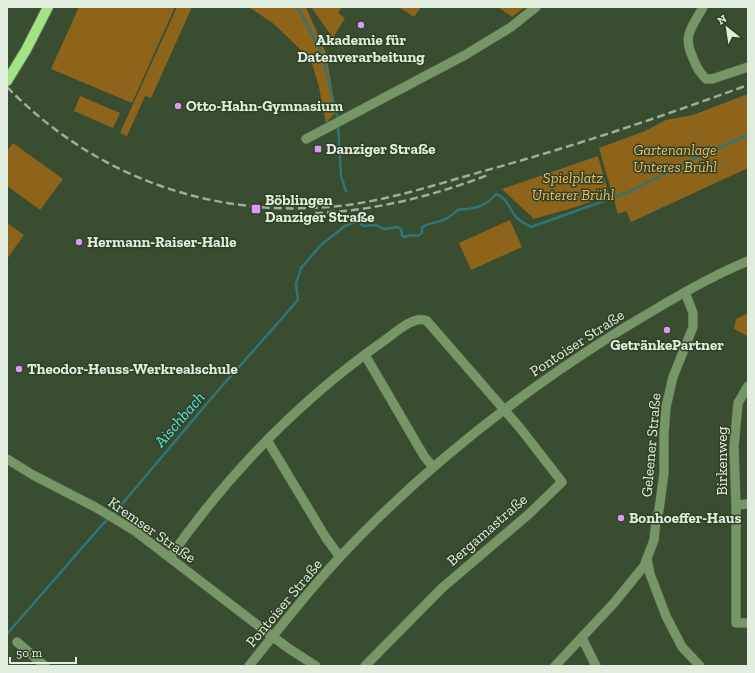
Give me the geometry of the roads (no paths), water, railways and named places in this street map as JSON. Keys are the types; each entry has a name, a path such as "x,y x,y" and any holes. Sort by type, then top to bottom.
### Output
{"main road":[{"path":"7,81 26,50 48,7"}],"street":[{"path":"306,139 478,48 510,28 536,7"},
{"path":"703,7 689,33 687,40 688,48 700,73 706,79 712,79 748,67"},
{"name":"Pontoiser Straße","path":"249,666 310,591 360,536 433,467 504,409 586,351 715,275 748,261"},
{"name":"Geleener Straße","path":"555,666 614,603 644,566 654,540 664,474 666,407 673,376 693,327 693,313 685,292"},
{"path":"170,557 234,475 267,440 300,408 365,355 414,320 423,319 431,325 504,409"},
{"path":"365,355 424,456 433,467"},
{"name":"Birkenweg","path":"748,386 738,403 734,447 736,505 736,623 748,623"},
{"name":"Bergamastraße","path":"365,666 442,588 529,514 562,482 504,409"},
{"name":"Pontoiser Straße","path":"267,440 326,538 340,557"},
{"name":"Kremser Straße","path":"7,459 32,475 106,514 134,531 273,637"},
{"path":"736,505 748,504"},
{"path":"647,559 650,574 666,616 682,647 700,666"},
{"path":"273,637 290,650 316,666"},
{"path":"582,638 596,666"},
{"path":"17,642 46,666"}],"waterway":[{"name":"Aischbach","path":"294,7 300,11 321,52 338,120"},
{"name":"Aischbach","path":"338,125 341,176 346,191"},
{"name":"Aischbach","path":"7,634 101,526 117,510 215,394 298,300 296,284 301,268 321,245 345,226 358,221 363,226 376,225 384,229 397,227 401,229 404,237 411,235 417,236 422,233 422,227 446,219 459,209 470,209 480,206 489,201 496,194 506,201 517,218 531,227 629,192 697,157 748,135"}],"railway":[{"path":"7,87 42,119 81,147 121,169 163,187 207,199 253,206 300,208 348,205 420,189 524,160 588,140 748,85"},
{"path":"315,213 337,212 381,206 446,190 488,175"}],"place":[{"name":"Akademie für Datenverarbeitung","path":"361,25"},
{"name":"Otto-Hahn-Gymnasium","path":"178,106"},
{"name":"Danziger Straße","path":"318,149"},
{"name":"Böblingen Danziger Straße","path":"256,209"},
{"name":"Hermann-Raiser-Halle","path":"79,242"},
{"name":"GetränkePartner","path":"667,330"},
{"name":"Theodor-Heuss-Werkrealschule","path":"19,369"},
{"name":"Bonhoeffer-Haus","path":"621,518"}],"park label":[{"name":"Gartenanlage Unteres Brühl","path":"675,158"},
{"name":"Spielplatz Unterer Brühl","path":"573,186"}]}
